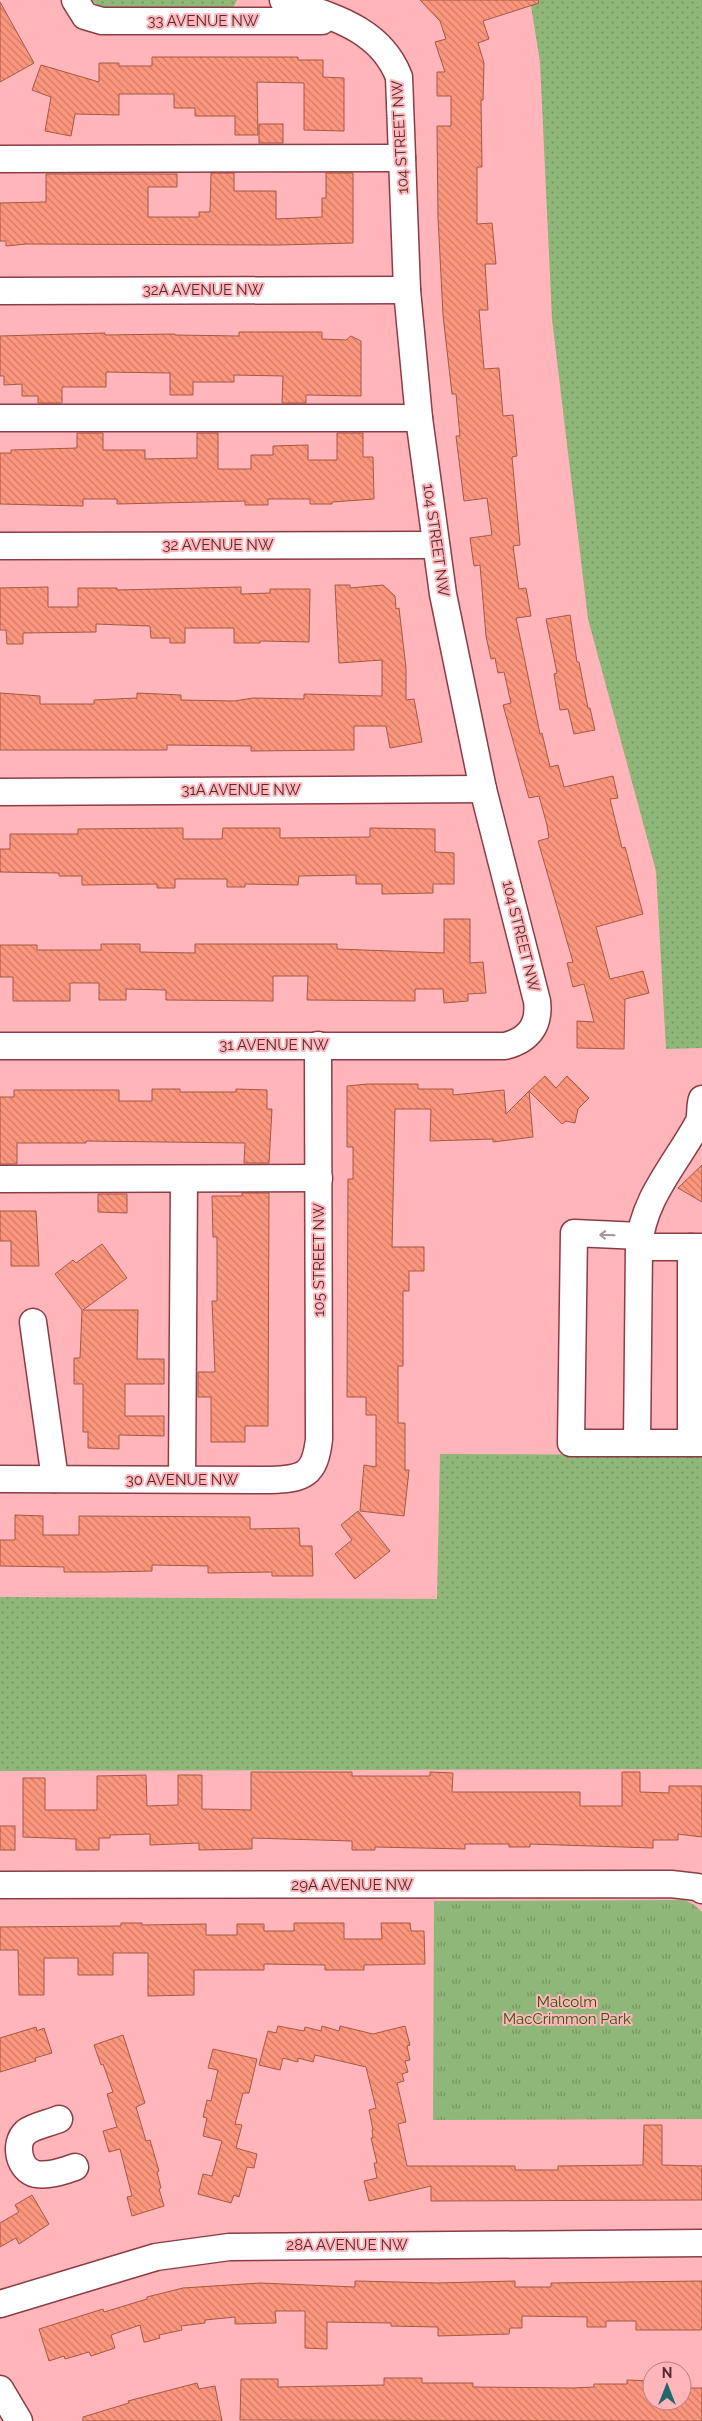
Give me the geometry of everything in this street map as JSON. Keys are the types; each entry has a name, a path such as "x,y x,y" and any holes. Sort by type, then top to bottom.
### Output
{"street":[{"name":"33 AVENUE NW","path":"76,0 85,16 102,21 341,21"},
{"name":"33 AVENUE NW","path":"283,0 341,21 373,39 386,52"},
{"name":"104 STREET NW","path":"386,52 399,77 407,290 419,418 436,545 454,652 483,789 538,1001 536,1022"},
{"path":"0,159 402,158"},
{"name":"32A AVENUE NW","path":"0,291 407,290"},
{"path":"0,418 419,418"},
{"name":"32 AVENUE NW","path":"0,546 436,545"},
{"name":"31A AVENUE NW","path":"0,792 483,789"},
{"name":"31 AVENUE NW","path":"0,1046 505,1046 524,1039 532,1031 536,1022"},
{"name":"105 STREET NW","path":"308,1473 314,1464 319,1439 318,1045"},
{"path":"637,1443 639,1241 641,1226 649,1205 699,1123 702,1099"},
{"path":"182,1479 184,1178"},
{"path":"0,1179 319,1178"},
{"path":"574,1233 639,1241 697,1247 697,1443 571,1443 574,1233"},
{"path":"33,1322 54,1480"},
{"name":"30 AVENUE NW","path":"0,1479 284,1480 308,1473"},
{"name":"29A AVENUE NW","path":"0,1885 671,1884 685,1885 702,1890"},
{"path":"59,2119 27,2131 20,2141 19,2154 25,2167 35,2174 53,2174 75,2166"},
{"name":"28A AVENUE NW","path":"0,2304 156,2257 229,2247 702,2243"},
{"path":"0,2389 19,2421"}],"green space":[{"path":"91,0 237,0 233,8 110,8 101,7"},
{"path":"530,0 702,0 702,1048 666,1049 656,871 588,619 552,319 540,62"},
{"path":"440,1454 702,1455 702,1769 0,1771 0,1597 437,1599"},
{"name":"Malcolm MacCrimmon Park","path":"684,1900 693,1904 702,1912 702,2119 433,2120 434,1901"}],"building":[{"path":"420,0 538,0 539,3 483,21 489,39 478,43 484,63 483,100 481,100 482,167 477,167 477,224 492,223 496,264 485,264 488,310 479,310 484,369 499,368 503,416 513,415 517,456 512,457 520,545 513,546 519,589 526,588 531,616 516,618 540,734 542,733 550,767 558,765 564,787 613,776 618,798 610,799 622,848 625,847 643,914 596,927 610,979 643,971 649,993 625,999 624,1049 577,1048 577,1021 594,1022 584,984 573,987 567,963 573,962 538,841 549,838 547,825 539,796 529,798 503,705 511,703 504,672 498,673 495,658 491,659 486,636 480,565 474,566 470,538 492,535 487,498 464,501 456,436 460,436 456,394 452,394 443,315 438,217 437,126 451,126 451,96 437,96 437,72 445,72 435,42 446,39 440,21"},
{"path":"0,2 34,63 0,82"},
{"path":"152,57 298,57 298,60 323,60 323,77 344,78 344,131 304,130 304,83 257,82 258,135 235,135 235,116 195,116 195,108 174,108 174,94 119,94 119,115 75,114 71,136 45,131 51,97 32,90 41,65 99,82 99,63 119,63 119,66 152,66"},
{"path":"259,124 283,124 283,143 259,143"},
{"path":"211,173 234,173 234,191 276,191 276,219 322,217 322,198 326,198 326,173 353,173 353,243 279,245 26,244 6,246 6,241 0,241 0,203 46,202 46,174 177,174 177,187 148,187 148,217 199,217 199,212 210,212"},
{"path":"239,332 322,332 322,339 346,340 351,336 361,341 361,396 306,395 306,403 282,403 283,376 234,375 234,382 193,382 193,395 170,395 170,373 106,372 106,387 62,387 62,403 38,403 38,396 22,396 22,384 4,385 4,376 0,376 0,336 105,333 105,335 175,334 239,336"},
{"path":"77,433 103,433 103,450 145,450 145,459 197,458 197,433 218,433 218,469 251,469 251,455 273,455 273,446 308,445 308,460 337,460 337,433 363,433 363,457 373,457 374,499 332,502 332,504 310,504 310,499 268,499 268,505 245,505 245,501 117,504 117,499 83,499 83,506 0,504 0,453 11,453 11,450 77,448"},
{"path":"335,585 350,585 350,588 383,585 395,596 396,609 399,608 406,668 406,700 414,699 422,742 390,748 386,726 354,726 354,750 251,751 251,746 167,745 167,750 0,750 0,693 40,696 40,704 94,704 94,700 137,698 137,693 181,695 181,700 234,701 253,698 304,699 304,694 382,696 382,660 339,663"},
{"path":"48,587 48,607 78,607 78,588 117,588 117,590 241,587 241,594 270,593 270,589 310,589 309,642 260,641 260,643 234,643 234,628 185,628 185,643 170,643 170,638 151,638 150,626 96,624 96,632 23,633 23,644 7,644 6,630 0,630 0,588"},
{"path":"570,615 577,662 579,662 588,708 590,708 595,730 574,734 568,709 560,710 554,674 557,673 546,619"},
{"path":"183,828 183,839 222,839 223,828 280,828 280,838 370,837 370,828 435,829 435,852 454,853 454,884 433,884 433,893 382,894 382,884 356,884 356,875 299,876 298,885 245,884 245,887 227,887 227,879 175,879 175,888 157,888 157,884 82,885 82,876 59,876 59,873 0,872 0,849 10,849 10,834 78,834 78,829"},
{"path":"444,919 470,919 470,963 483,962 486,993 468,994 468,1001 444,1003 443,989 415,989 415,1001 307,1000 308,976 273,976 273,1001 166,1000 166,990 126,989 126,1000 99,1000 99,983 70,983 70,1001 13,1001 13,977 0,977 0,945 37,945 37,950 101,950 101,944 140,944 140,952 195,953 195,944 337,944 337,949 444,953"},
{"path":"545,1076 556,1088 567,1076 589,1098 578,1109 575,1123 566,1121 562,1124 529,1091"},
{"path":"418,1084 418,1089 453,1089 453,1095 504,1090 506,1114 529,1091 533,1137 493,1142 493,1139 430,1141 431,1109 395,1109 392,1247 424,1247 424,1271 409,1271 409,1291 403,1291 403,1366 398,1366 398,1423 405,1423 405,1470 409,1470 404,1516 360,1511 364,1465 376,1467 376,1415 366,1415 366,1397 347,1397 348,1179 353,1179 353,1147 347,1147 347,1086"},
{"path":"152,1089 180,1089 180,1092 236,1092 236,1089 267,1090 267,1109 272,1109 269,1163 244,1163 245,1143 86,1141 86,1143 17,1143 17,1164 0,1164 0,1097 14,1097 14,1090 119,1090 119,1101 152,1101"},
{"path":"702,1165 702,1202 678,1188"},
{"path":"242,1193 269,1193 268,1426 245,1426 245,1442 211,1442 211,1397 198,1397 198,1372 215,1372 212,1301 217,1301 217,1237 213,1237 212,1196 242,1196"},
{"path":"98,1194 127,1194 127,1213 98,1212"},
{"path":"0,1211 36,1211 39,1266 11,1266 11,1241 0,1241"},
{"path":"102,1244 127,1278 83,1310 138,1310 137,1359 164,1359 164,1384 125,1384 125,1416 164,1416 164,1436 119,1435 119,1449 88,1448 88,1432 83,1432 83,1384 74,1384 74,1358 80,1358 82,1310 55,1274 73,1260 76,1263"},
{"path":"358,1511 390,1551 355,1579 335,1554 352,1540 341,1525"},
{"path":"15,1515 43,1516 43,1535 79,1535 79,1516 250,1517 250,1529 299,1528 300,1546 312,1546 313,1576 272,1576 272,1572 208,1573 208,1566 152,1565 152,1571 64,1572 64,1567 0,1566 0,1540 15,1540"},
{"path":"251,1772 352,1772 352,1776 430,1776 430,1772 453,1773 452,1792 580,1792 580,1806 622,1806 622,1772 640,1772 640,1792 669,1793 669,1786 702,1786 702,1837 678,1834 678,1840 653,1840 653,1848 530,1844 530,1847 509,1847 509,1844 465,1844 465,1849 375,1847 375,1850 352,1850 352,1841 252,1838 252,1849 199,1850 199,1843 150,1845 150,1834 110,1835 110,1838 99,1838 99,1850 76,1850 76,1839 23,1837 23,1778 45,1778 45,1810 97,1810 97,1776 146,1775 147,1806 178,1805 178,1775 202,1775 202,1809 251,1810"},
{"path":"0,1826 15,1826 15,1850 0,1850"},
{"path":"121,1923 142,1923 142,1925 206,1924 206,1935 237,1935 237,1924 264,1924 264,1931 294,1931 294,1923 344,1923 344,1939 382,1939 381,1923 410,1923 411,1931 424,1931 425,1964 364,1965 364,1970 325,1970 325,1965 264,1964 264,1970 194,1970 194,1995 148,1996 148,1953 113,1953 113,1975 78,1975 78,1958 44,1958 44,1995 19,1995 18,1950 0,1950 0,1927 121,1926"},
{"path":"278,2026 304,2031 305,2027 321,2031 322,2026 339,2031 340,2026 373,2034 405,2026 410,2045 407,2046 410,2060 405,2061 408,2072 402,2074 404,2081 397,2083 406,2122 398,2124 407,2166 515,2166 515,2170 558,2170 558,2166 643,2165 644,2125 662,2125 662,2165 702,2166 702,2200 431,2201 431,2186 369,2201 364,2181 377,2178 374,2163 377,2163 371,2138 373,2138 373,2130 369,2110 376,2108 366,2067 315,2055 313,2062 298,2058 298,2062 283,2058 280,2070 259,2065 268,2031 276,2033"},
{"path":"36,2027 37,2031 44,2028 52,2053 35,2058 36,2061 0,2072 0,2038"},
{"path":"123,2035 145,2103 136,2107 146,2141 150,2140 159,2171 157,2172 161,2188 159,2189 164,2206 132,2216 127,2197 132,2196 120,2149 109,2152 103,2131 117,2127 107,2094 113,2092 94,2045"},
{"path":"213,2049 257,2059 249,2093 243,2093 235,2124 242,2125 236,2148 257,2154 254,2168 247,2167 239,2197 234,2195 231,2203 198,2194 203,2174 212,2176 222,2141 203,2136 207,2118 203,2117 207,2100 211,2101 218,2070 208,2068"},
{"path":"32,2195 49,2224 19,2244 16,2238 0,2247 0,2223 19,2212 15,2205"},
{"path":"355,2281 438,2283 515,2281 515,2287 551,2287 551,2283 702,2281 702,2326 701,2330 636,2330 636,2321 606,2321 606,2327 587,2327 587,2317 522,2316 522,2328 510,2328 509,2334 438,2336 438,2327 391,2326 391,2323 327,2322 327,2349 305,2348 305,2311 275,2311 276,2323 235,2324 235,2317 205,2320 205,2323 181,2326 182,2330 159,2335 160,2338 146,2342 144,2342 140,2325 111,2335 115,2348 91,2356 89,2352 65,2359 64,2356 49,2361 39,2329 103,2309 104,2312 147,2299 147,2297 183,2288 260,2283 355,2287"},
{"path":"384,2378 422,2378 422,2383 473,2383 473,2387 573,2388 594,2387 594,2384 627,2384 627,2380 642,2381 642,2411 692,2411 692,2388 702,2388 702,2421 240,2420 241,2379 278,2379 278,2387 384,2385"},
{"path":"197,2383 199,2389 215,2386 222,2421 83,2421 83,2417 129,2403 128,2401"}]}
